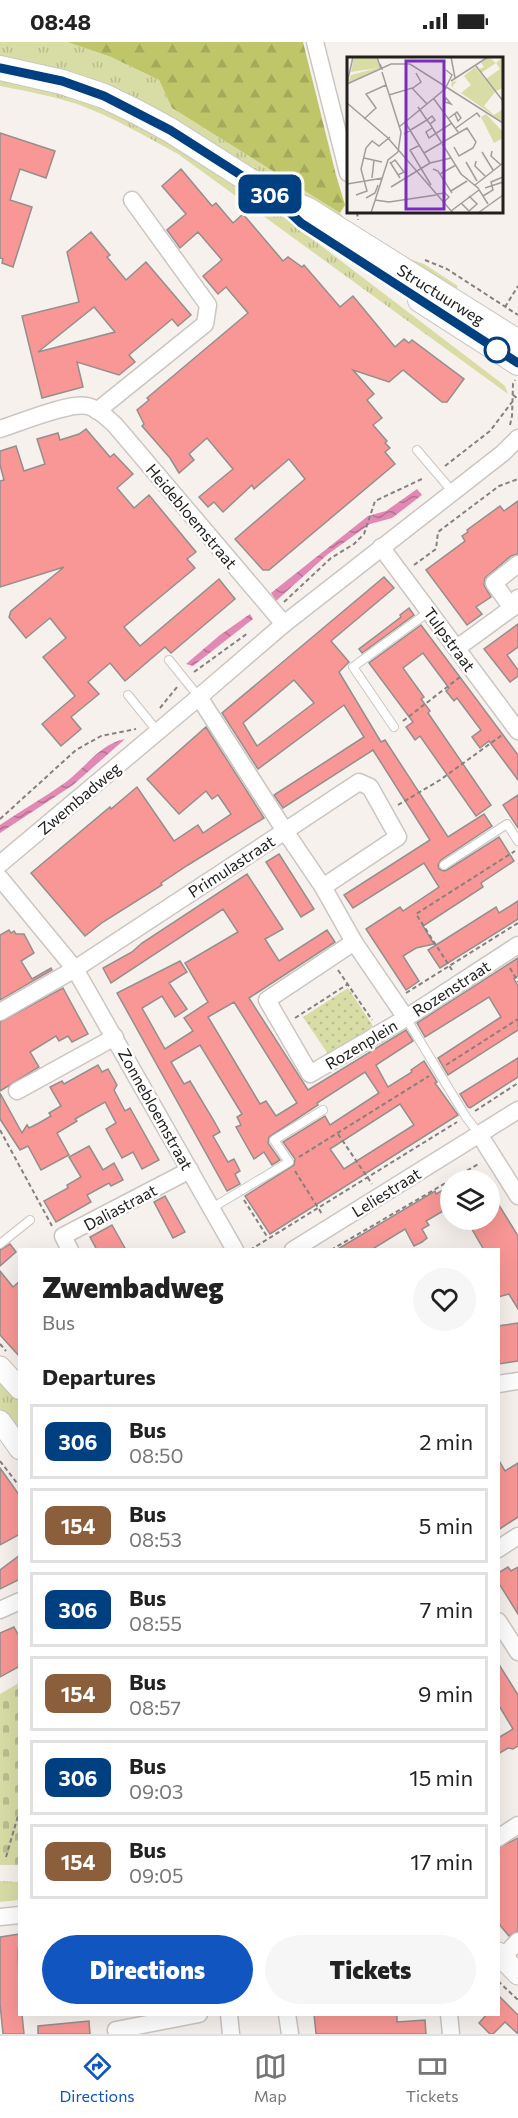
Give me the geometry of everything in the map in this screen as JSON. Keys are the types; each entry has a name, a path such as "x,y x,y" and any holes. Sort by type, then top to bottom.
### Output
{"main road":[{"name":"Structuurweg","path":"0,69 62,81 104,96 170,130 269,193 308,210 518,342"},
{"name":"Structuurweg","path":"269,193 301,223 518,363"}],"street":[{"path":"315,42 347,169"},
{"path":"0,429 72,406 87,406 97,411 205,324 208,305 132,200"},
{"name":"Heidebloemstraat","path":"97,411 115,424 284,624"},
{"name":"Zwembadweg","path":"0,864 200,698 284,624 503,453 514,432"},
{"name":"Tulpstraat","path":"381,547 516,729"},
{"path":"458,648 515,603 494,583 518,564"},
{"name":"Primulastraat","path":"75,969 285,831 200,698"},
{"path":"285,831 359,782 370,787 398,837 323,887"},
{"name":"Rozenplein","path":"285,831 323,887 354,942 406,1018 310,1074 267,1000 354,942"},
{"name":"Zonnebloemstraat","path":"0,878 75,969 235,1248"},
{"name":"Rozenstraat","path":"406,1018 518,945"},
{"path":"0,1012 75,969"},
{"path":"17,1091 115,1037"},
{"name":"Leliestraat","path":"295,1248 518,1110"},
{"path":"479,1134 518,1196"},
{"name":"Daliastraat","path":"66,1243 190,1170"},
{"path":"0,1367 18,1387"},
{"path":"500,1384 518,1381"},
{"path":"0,1421 18,1446"},
{"path":"500,1548 518,1536"},
{"path":"0,1610 18,1602"},
{"path":"500,1624 518,1652"},
{"path":"500,1837 518,1825"},
{"path":"0,1917 18,1915"},
{"path":"518,1941 500,1956 518,1974"},
{"path":"117,2034 116,2030 189,2016"},
{"path":"229,2016 231,2034"},
{"path":"287,2016 290,2034"},
{"path":"449,2016 451,2034"}],"lane":[{"path":"417,450 452,491"},
{"path":"394,727 353,667 430,611"},
{"path":"169,660 200,698"},
{"path":"128,695 158,732"},
{"path":"444,865 507,824 518,841"},
{"name":"Rozenstraat","path":"406,1018 438,1070"},
{"path":"438,1070 479,1134"},
{"path":"212,1208 289,1162 274,1140 323,1110"},
{"path":"0,1244 30,1220"}],"path":[{"path":"500,315 518,286"},
{"path":"514,432 513,384 518,375"},
{"path":"513,395 518,399"},
{"path":"364,534 375,501 435,472 490,431 512,402"},
{"path":"402,573 436,549 438,532 499,486 518,479"},
{"path":"394,727 472,668"},
{"path":"386,813 516,729"},
{"path":"459,983 416,914 518,849"},
{"path":"394,1000 518,922"},
{"path":"330,958 380,1033"},
{"path":"282,1026 348,984"},
{"path":"329,1227 289,1162 518,1019"},
{"path":"253,1248 518,1083"},
{"path":"0,1130 50,1224 66,1243"},
{"path":"337,1133 379,1196"},
{"path":"334,1248 492,1155"},
{"path":"240,1192 267,1238"},
{"path":"0,1461 18,1484"},
{"path":"6,1857 18,1816"},
{"path":"500,1983 518,2000"}],"green space":[{"path":"0,42 67,42 111,57 159,80 172,108 340,213 354,229 399,255 424,264 458,286 454,293 307,207 0,59"},
{"path":"67,42 303,42 345,205 340,213 172,108 159,80 111,57"},
{"path":"0,77 62,89 145,124 244,187 500,382 505,386 508,394 178,154 116,121 77,104 0,86"},
{"path":"348,988 373,1026 328,1054 303,1017"},
{"path":"0,1373 18,1395 18,1434 0,1416"},
{"path":"18,1684 18,1865 0,1865 0,1694"},
{"path":"0,1881 18,1882 18,1900 0,1902"}],"water":[{"path":"417,489 422,495 392,518 370,524 328,554 276,601 271,593 368,516 386,511"},
{"path":"250,614 253,619 193,666 186,664 220,635"},
{"path":"125,739 73,785 0,833 0,825 66,782 108,746"}],"building":[{"path":"0,133 55,151 46,178 20,169 10,200 32,207 13,267 2,263 3,259 0,258"},
{"path":"181,169 212,206 216,203 233,223 243,214 283,261 288,257 302,267 304,265 340,307 353,296 395,347 404,339 409,343 412,340 464,379 447,402 442,402 403,370 389,382 353,370 374,394 367,400 382,418 373,425 387,441 385,443 390,448 385,452 395,464 269,570 263,570 235,539 305,479 289,459 254,489 252,485 223,512 214,502 208,507 199,497 233,469 207,438 189,454 194,460 179,473 170,458 142,426 144,424 137,410 149,400 147,398 248,313 226,287 218,294 203,276 222,260 198,232 180,248 167,230 186,214 162,186"},
{"path":"91,232 110,255 107,257 126,280 146,262 191,315 178,326 172,319 129,355 135,362 119,375 77,362 83,387 42,398 22,316 79,302 67,252","holes":["94,307 115,332 38,352"]},
{"path":"86,429 110,457 114,454 133,474 117,488 134,508 149,495 196,552 187,559 195,568 124,627 140,646 219,579 235,599 171,653 165,647 125,681 110,663 88,682 99,694 71,717 81,729 61,746 42,724 75,696 43,657 66,638 50,618 26,638 9,617 11,611 64,567 0,587 0,481 4,480 0,465 0,451 16,446 24,471 45,464 37,439 58,433 60,440 79,434"},
{"path":"518,501 518,554 511,556 485,578 484,585 491,597 476,607 482,614 467,625 426,570 465,541 462,536 468,532 467,530 500,506 504,511"},
{"path":"384,577 394,588 331,641 349,662 339,672 381,742 385,740 448,837 484,814 492,826 441,860 438,865 439,869 447,870 499,837 514,861 481,883 483,887 423,926 434,944 416,948 403,956 419,981 406,990 366,929 400,907 403,911 439,887 424,863 353,908 344,895 430,840 373,750 283,808 274,795 364,737 344,705 258,769 222,713","holes":["294,680 314,703 257,746 243,723"]},
{"path":"409,608 414,615 362,653 359,649 401,617 400,615"},
{"path":"518,624 518,647 507,655 518,670 518,676 510,682 484,649"},
{"path":"421,625 518,755 518,780 489,741 480,748 472,737 481,730 457,698 454,701 446,691 449,688 423,653 403,668 424,697 421,699 430,711 428,713 491,805 476,816 420,736 415,740 406,727 413,722 369,663"},
{"path":"206,727 264,818 188,865 85,936 31,873 137,787 174,841 198,825 203,833 231,814 218,795 212,799 206,791 179,814 147,779"},
{"path":"518,795 518,828 503,805"},
{"path":"279,854 314,909 301,917 266,862"},
{"path":"247,874 283,929 265,939 279,961 327,930 335,942 249,998 308,1090 406,1030 413,1041 376,1065 388,1087 412,1072 411,1070 424,1061 437,1082 435,1083 458,1115 270,1234 245,1196 294,1165 295,1159 283,1142 325,1116 330,1125 379,1093 365,1072 317,1103 318,1105 269,1137 268,1143 280,1160 272,1165 264,1152 254,1159 236,1127 241,1125 237,1117 242,1114 200,1045 171,1062 184,1084 190,1081 220,1132 213,1136 228,1162 234,1159 240,1171 235,1174 240,1184 227,1191 117,993 180,961 187,972 169,983 187,1009 175,1017 162,996 142,1008 165,1049 193,1031 184,1018 208,1002 185,963 238,932 223,909 111,983 103,968 132,952 142,943","holes":["234,1002 297,1103 276,1116 266,1101 260,1104 208,1017","400,1104 414,1125 344,1169 330,1149"]},
{"path":"518,901 518,919 440,968 428,950 496,907 499,913"},
{"path":"9,930 11,933 14,931 16,934 24,934 34,953 21,961 32,979 51,968 52,970 0,1000 0,935"},
{"path":"518,958 518,976 514,979 518,986 518,1030 448,1075 438,1058 501,1017 489,997 425,1037 417,1023"},
{"path":"63,988 88,1034 72,1042 68,1036 59,1041 56,1036 30,1052 39,1067 0,1091 0,1022"},
{"path":"518,1058 518,1077 470,1108 468,1107 460,1094"},
{"path":"98,1065 102,1072 108,1069 117,1085 114,1090 125,1111 130,1108 159,1160 142,1169 133,1152 122,1158 106,1129 116,1123 105,1102 75,1119 77,1121 57,1133 69,1155 41,1170 28,1146 20,1150 0,1119 0,1093 22,1133 27,1125 29,1128 39,1123 61,1106 50,1087 62,1081 64,1084"},
{"path":"89,1146 103,1170 114,1163 123,1180 111,1186 109,1183 87,1195 91,1202 56,1222 44,1201 68,1188 67,1185 81,1177 69,1157"},
{"path":"435,1191 436,1194 440,1192 440,1213 426,1221 429,1225 422,1229 427,1238 422,1242 414,1246 405,1229 374,1248 339,1248"},
{"path":"165,1196 185,1232 173,1238 154,1202"},
{"path":"500,1207 518,1236 518,1309 509,1294 500,1296 500,1248 483,1248 472,1230 500,1230"},
{"path":"112,1225 125,1248 96,1248 90,1237"},
{"path":"10,1244 16,1252 0,1266 0,1250"},
{"path":"0,1271 13,1287 18,1283 18,1355 0,1335"},
{"path":"518,1323 518,1361 500,1364 500,1326"},
{"path":"500,1462 505,1471 518,1463 518,1517 500,1529"},
{"path":"0,1468 18,1493 18,1535 0,1545"},
{"path":"18,1556 18,1580 0,1589 0,1570"},
{"path":"508,1567 511,1571 518,1567 518,1614 500,1585 500,1572"},
{"path":"14,1627 18,1634 18,1667 0,1677 0,1633"},
{"path":"500,1666 518,1695 518,1746 500,1753 500,1737 513,1729 500,1707"},
{"path":"518,1838 518,1931 509,1936 500,1925 500,1847"},
{"path":"18,1934 18,2016 22,2016 24,2034 3,2034 0,2004 0,1937"},
{"path":"500,1997 518,2015 518,2034 505,2022 493,2034 490,2034 479,2023 485,2016 500,2016"},
{"path":"314,2016 397,2016 397,2022 425,2020 426,2034 316,2034"},
{"path":"89,2021 90,2034 38,2034 38,2026"}],"bus line":[{"name":"306","path":"0,68 62,81 104,96 170,130 269,193 301,223 518,363"}]}
